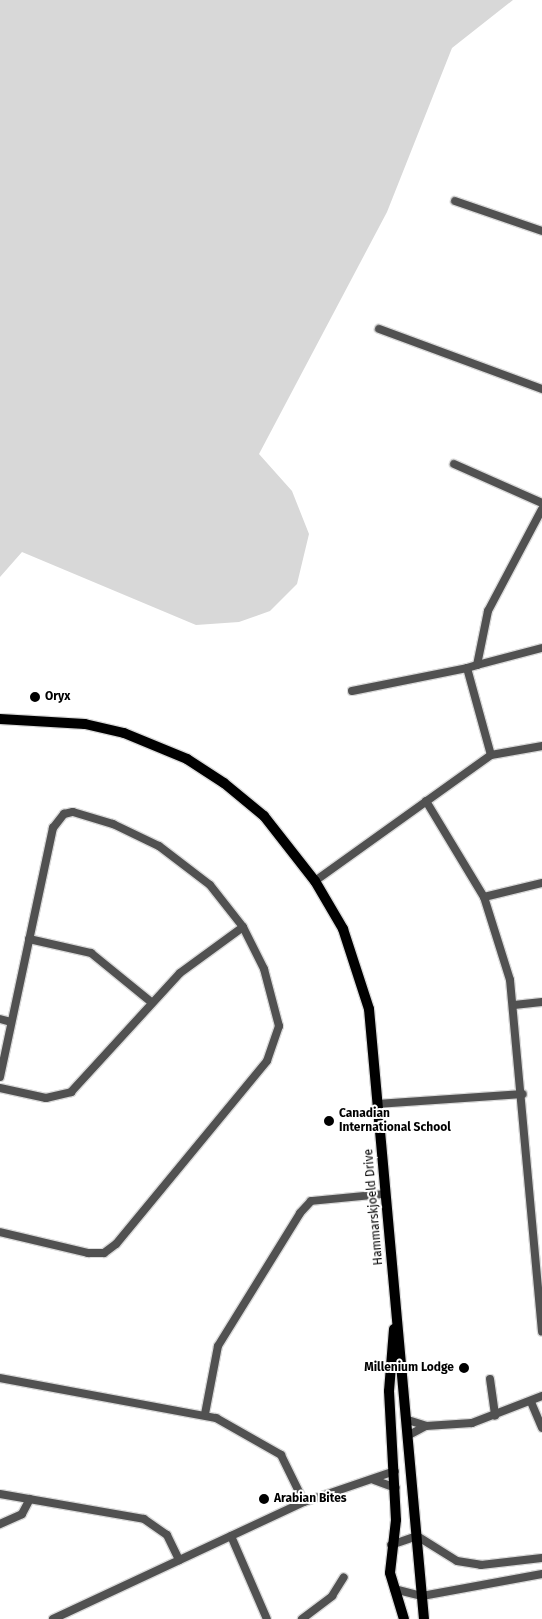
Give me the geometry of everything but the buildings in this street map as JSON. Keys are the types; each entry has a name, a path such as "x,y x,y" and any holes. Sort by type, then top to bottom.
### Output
{"main road":[{"name":"Hammarskjoeld Drive","path":"0,719 85,724 124,733 187,759 224,782 264,816 314,881 343,929 356,962 368,1009 384,1194 408,1420 424,1619"},
{"name":"Hammarskjoeld Drive","path":"396,1315 389,1358 396,1488 391,1545 394,1590 404,1619"},
{"path":"390,1403 405,1400"}],"street":[{"path":"455,201 542,231"},
{"path":"379,329 542,389"},
{"path":"454,464 542,502"},
{"path":"477,665 488,611 542,509"},
{"path":"352,691 467,668 542,648"},
{"path":"467,668 492,755"},
{"path":"314,881 492,755 542,746"},
{"path":"426,801 484,897 514,1005 538,1252 542,1332"},
{"path":"0,1077 53,828 57,819 73,812 113,824 159,846 210,884 243,927 264,969 279,1026 267,1061 116,1244 104,1253 88,1254 0,1232"},
{"path":"484,897 542,882"},
{"path":"0,1088 46,1098 71,1092 151,1002 202,954 243,927"},
{"path":"29,940 91,953 151,1002"},
{"path":"514,1005 542,1002"},
{"path":"0,1019 11,1022"},
{"path":"377,1104 522,1094"},
{"path":"205,1414 218,1346 300,1213 311,1202 384,1194"},
{"path":"0,1378 205,1414 245,1431 281,1455 304,1502"},
{"path":"490,1379 495,1416"},
{"path":"408,1420 426,1426 472,1424 542,1396"},
{"path":"531,1402 542,1428"},
{"path":"409,1436 426,1426"},
{"path":"54,1619 304,1502 340,1487 374,1480 395,1471"},
{"path":"374,1480 396,1488"},
{"path":"0,1494 30,1498 152,1523 166,1535 179,1560"},
{"path":"0,1524 22,1514 30,1498"},
{"path":"231,1536 267,1619"},
{"path":"391,1545 417,1536 457,1561 481,1565 542,1558"},
{"path":"394,1590 422,1596 542,1574"},
{"path":"302,1619 332,1596 344,1578"}],"shaded area":[{"path":"0,0 513,0 452,48 387,212 259,454 292,491 309,534 297,584 270,611 239,622 196,625 22,552 0,577"}],"place":[{"name":"Oryx","path":"35,697"},
{"name":"Canadian International School","path":"329,1121"},
{"name":"Millenium Lodge","path":"464,1368"},
{"name":"Arabian Bites","path":"264,1499"}]}
